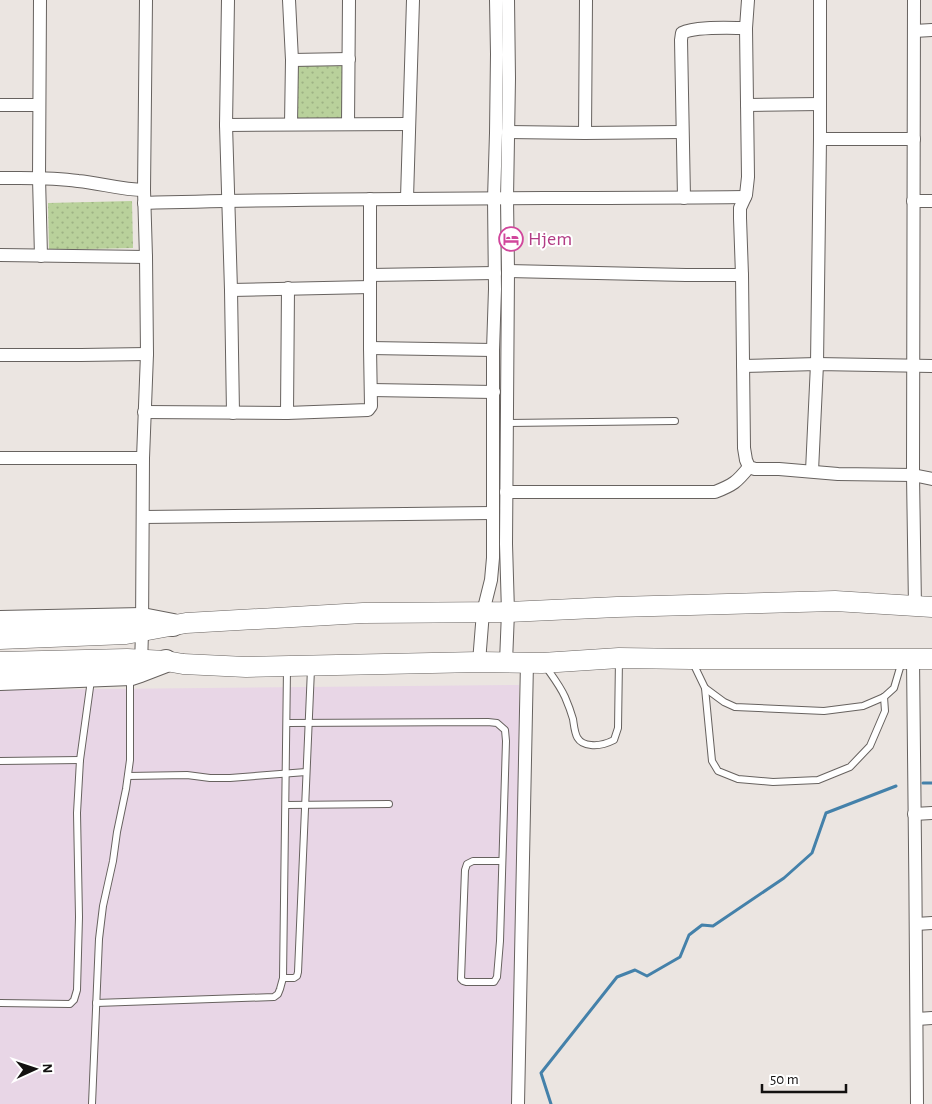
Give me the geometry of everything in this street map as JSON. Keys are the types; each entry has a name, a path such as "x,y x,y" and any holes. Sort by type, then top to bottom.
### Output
{"highway":[{"path":"0,622 173,625"},
{"path":"0,679 92,675 166,661"}],"main road":[{"path":"173,625 287,616 364,613 508,612 835,601 923,607"},
{"path":"0,639 126,634 142,625"},
{"path":"166,661 228,667 288,667 535,662 619,658 916,659"},
{"path":"0,662 127,659 137,668"}],"street":[{"path":"40,0 39,178 41,256"},
{"path":"137,668 142,625 144,412 148,354 144,196 146,0"},
{"path":"228,0 226,125 232,290 232,413"},
{"path":"289,0 292,60 291,124"},
{"path":"348,124 349,0"},
{"path":"407,198 413,0"},
{"path":"479,662 483,612 491,580 493,558 496,0"},
{"path":"506,662 508,612 506,492 508,0"},
{"path":"585,134 586,0"},
{"path":"748,0 746,28 748,188 740,208 744,448 746,460 749,467 755,469 838,474 913,475 932,479"},
{"path":"812,471 817,364 820,0"},
{"path":"914,0 913,475 923,607"},
{"path":"684,198 682,33 687,30 697,29 746,28"},
{"path":"914,31 932,30"},
{"path":"292,60 349,59"},
{"path":"747,105 820,104"},
{"path":"0,105 39,105"},
{"path":"226,125 408,124"},
{"path":"508,132 585,134 682,132"},
{"path":"820,140 914,139"},
{"path":"0,178 77,180 129,190 144,196 229,200 745,197"},
{"path":"144,412 287,413 368,410 371,406 370,199"},
{"path":"913,202 932,202"},
{"path":"0,255 146,257"},
{"path":"508,271 742,275"},
{"path":"232,290 288,288 495,273"},
{"path":"287,413 288,288"},
{"path":"370,348 493,350"},
{"path":"0,355 148,354"},
{"path":"743,366 817,364 914,364 932,366"},
{"path":"371,390 494,392"},
{"path":"0,458 143,458"},
{"path":"506,492 715,492 731,486 739,480 749,467"},
{"path":"143,516 492,513"},
{"path":"916,659 914,814 917,1104"},
{"path":"518,1104 535,662"},
{"path":"914,814 932,813"},
{"path":"916,924 932,923"},
{"path":"917,1019 932,1018"}],"lane":[{"path":"507,423 676,421"},
{"path":"535,662 559,684 566,698 574,733 585,744 596,746 606,745 614,740 618,728 619,658"},
{"path":"691,659 705,688 712,761 718,771 738,779 773,782 818,780 850,767 870,746 884,711 884,697"},
{"path":"705,688 724,702 735,707 824,710 863,706 884,697 894,688 916,659"},
{"path":"283,978 294,978 298,972 311,666"},
{"path":"96,1002 274,997 278,994 283,978 288,667"},
{"path":"92,1104 99,939 103,906 128,776 137,668"},
{"path":"0,1003 70,1004 74,1000 77,990 79,918 77,813 80,760 92,675"},
{"path":"287,723 488,722 497,723 505,730 506,741 502,860 497,977 494,982 462,981 465,870 467,864 473,861 502,860"},
{"path":"0,761 80,760"},
{"path":"128,776 187,775 230,778 306,772"},
{"path":"286,805 390,804"}],"shaded area":[{"path":"519,685 518,994 514,1104 0,1104 0,690"}],"green space":[{"path":"297,63 347,63 347,122 297,122"},
{"path":"132,201 133,248 49,250 48,203"}],"waterway":[{"path":"923,783 932,783"},
{"path":"551,1104 541,1073 617,977 635,970 647,976 680,957 689,935 702,925 713,926 784,878 812,853 826,813 896,786"}],"place":[{"name":"Hjem","path":"511,239"}]}
